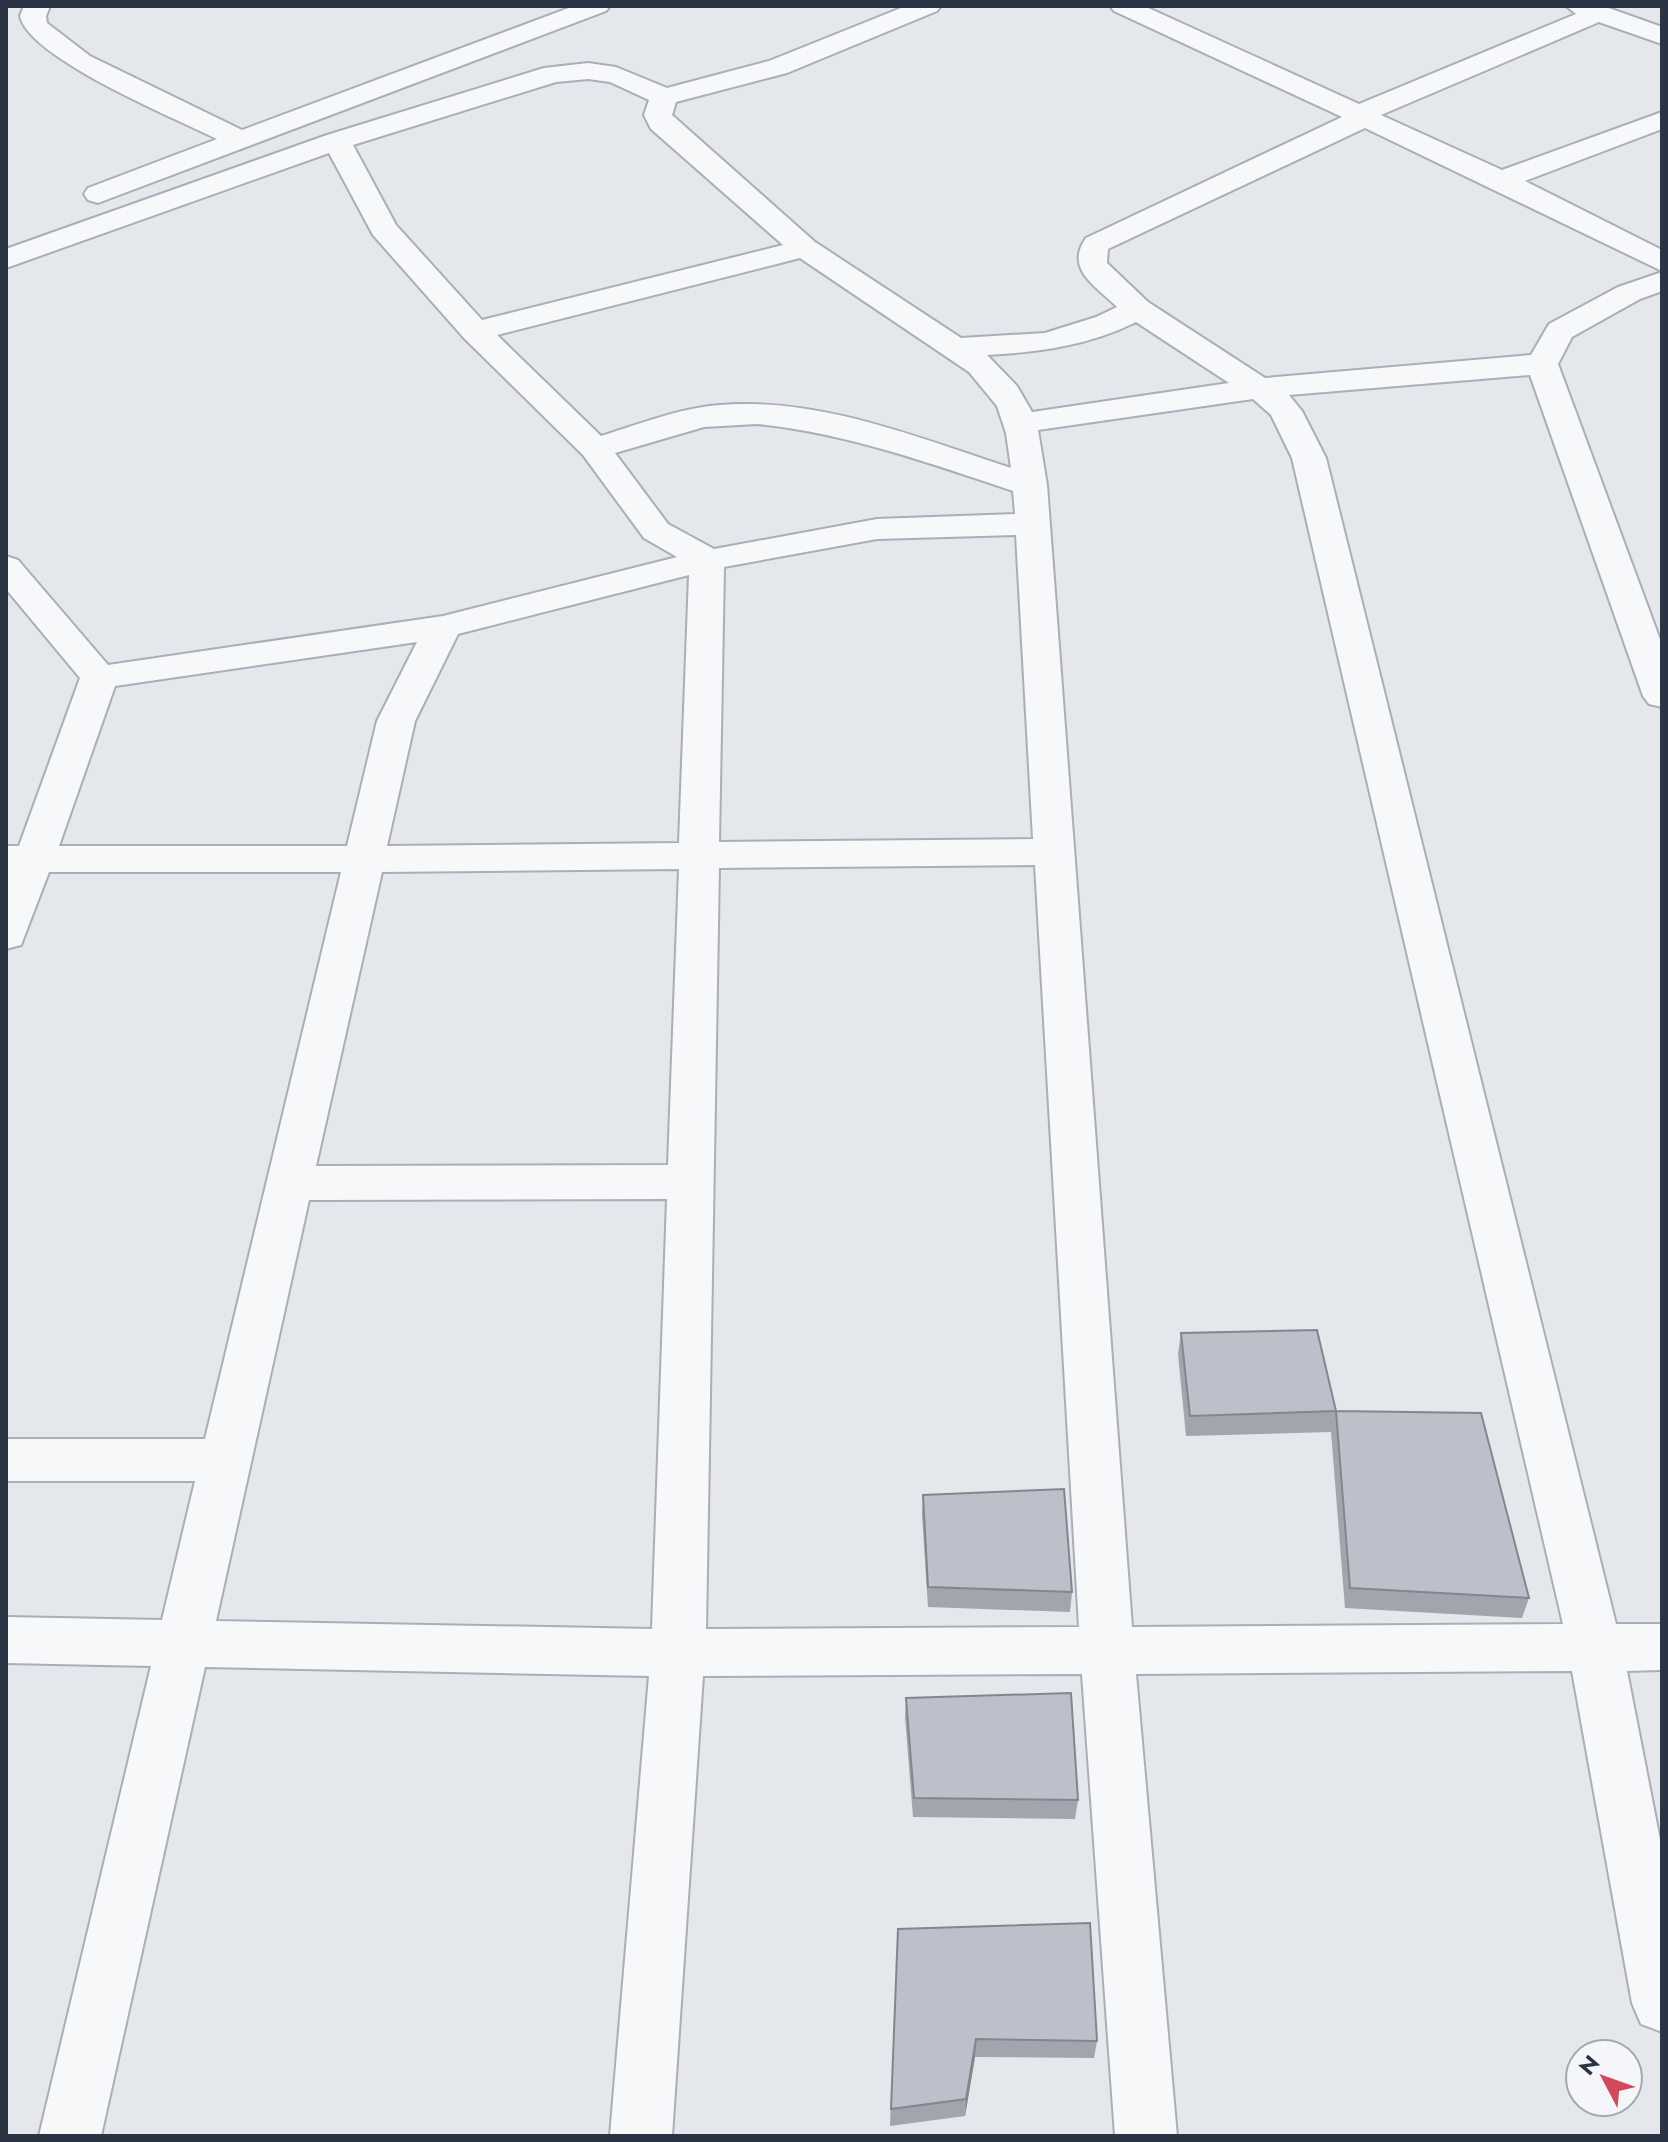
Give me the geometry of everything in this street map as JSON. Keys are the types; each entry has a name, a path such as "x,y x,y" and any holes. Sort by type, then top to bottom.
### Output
{"street":[{"path":"37,6 33,16 35,26 81,62 242,141"},
{"path":"77,202 597,6"},
{"path":"6,259 337,141 561,73 588,71 616,75 664,97 778,67 928,6"},
{"path":"1123,6 1501,180 1662,262"},
{"path":"1662,36 1589,10 1096,244 1091,255 1095,270 1137,309 1220,365 1262,388 1286,411 1309,458 1595,1646 1662,2003"},
{"path":"664,97 658,115 661,123 805,248 957,348 1003,386 1022,423 1031,504 1107,1648 1146,2136"},
{"path":"1501,180 1662,120"},
{"path":"337,141 383,229 475,331 595,448 656,531 707,559"},
{"path":"475,331 805,248"},
{"path":"1662,281 1629,293 1560,331 1542,364 1662,696"},
{"path":"957,348 1061,340 1107,324 1137,309"},
{"path":"1022,423 1262,388 1542,364"},
{"path":"595,448 698,419 736,414 761,415 833,425 1031,504"},
{"path":"99,677 443,627 707,559 1031,504"},
{"path":"641,2136 678,1653 707,559"},
{"path":"9,578 99,677"},
{"path":"70,2136 396,721 443,627"},
{"path":"6,935 19,859 82,737 99,677"},
{"path":"19,859 1055,852"},
{"path":"289,1183 690,1182"},
{"path":"6,1460 226,1460"},
{"path":"6,1640 678,1653 1662,1647"}],"building":[{"path":"1317,1330 1336,1411 1190,1416 1181,1333"},
{"path":"1336,1411 1481,1413 1529,1598 1350,1588"},
{"path":"1064,1489 1072,1592 928,1587 923,1495"},
{"path":"1071,1693 1078,1800 914,1798 906,1698"},
{"path":"1090,1923 1097,2041 976,2039 966,2099 891,2109 898,1929"}]}
